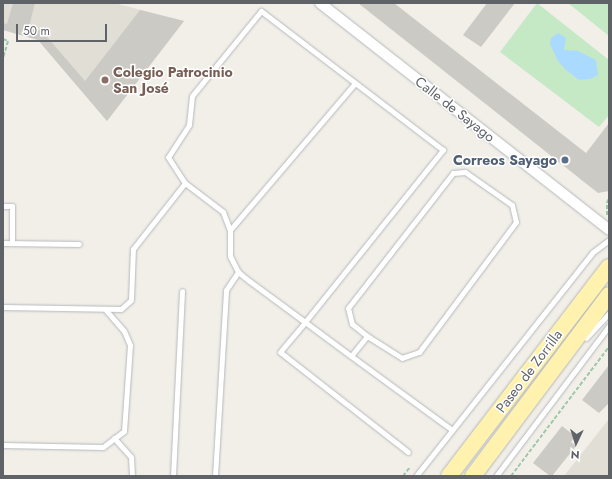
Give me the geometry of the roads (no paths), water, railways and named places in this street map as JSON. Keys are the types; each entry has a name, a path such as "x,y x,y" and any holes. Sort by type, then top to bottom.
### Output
{"main road":[{"name":"Paseo de Zorrilla","path":"449,476 609,267"},
{"name":"Paseo de Zorrilla","path":"473,476 609,295"}],"street":[{"name":"Calle de Sayago","path":"320,3 605,227"}],"lane":[{"path":"408,452 280,352 305,322 443,150 261,11 192,96 189,125 168,157 185,183 223,212 230,230 230,256 238,272 305,322 351,356 452,430"},
{"path":"230,230 355,83"},
{"path":"465,172 512,204 516,222 419,352 402,358 366,336 352,324 348,308 453,173 465,172"},
{"path":"3,307 121,309 131,300 133,249 185,183"},
{"path":"3,206 12,206 12,243"},
{"path":"416,476 593,252 609,240"},
{"path":"3,243 79,244"},
{"path":"215,476 226,290 238,272"},
{"path":"173,476 182,291"},
{"path":"3,445 103,447 124,431 130,345 124,331 105,309"},
{"path":"583,340 609,313"},
{"path":"496,476 609,326"},
{"path":"351,356 366,336"},
{"path":"537,390 578,346"},
{"path":"114,438 131,457 132,476"}],"water":[{"path":"558,33 566,38 564,50 578,51 596,60 598,75 590,79 579,80 566,70 558,61 550,44 551,38"}],"place":[{"name":"Colegio Patrocinio San José","path":"105,80"},
{"name":"Correos Sayago","path":"565,160"}]}
